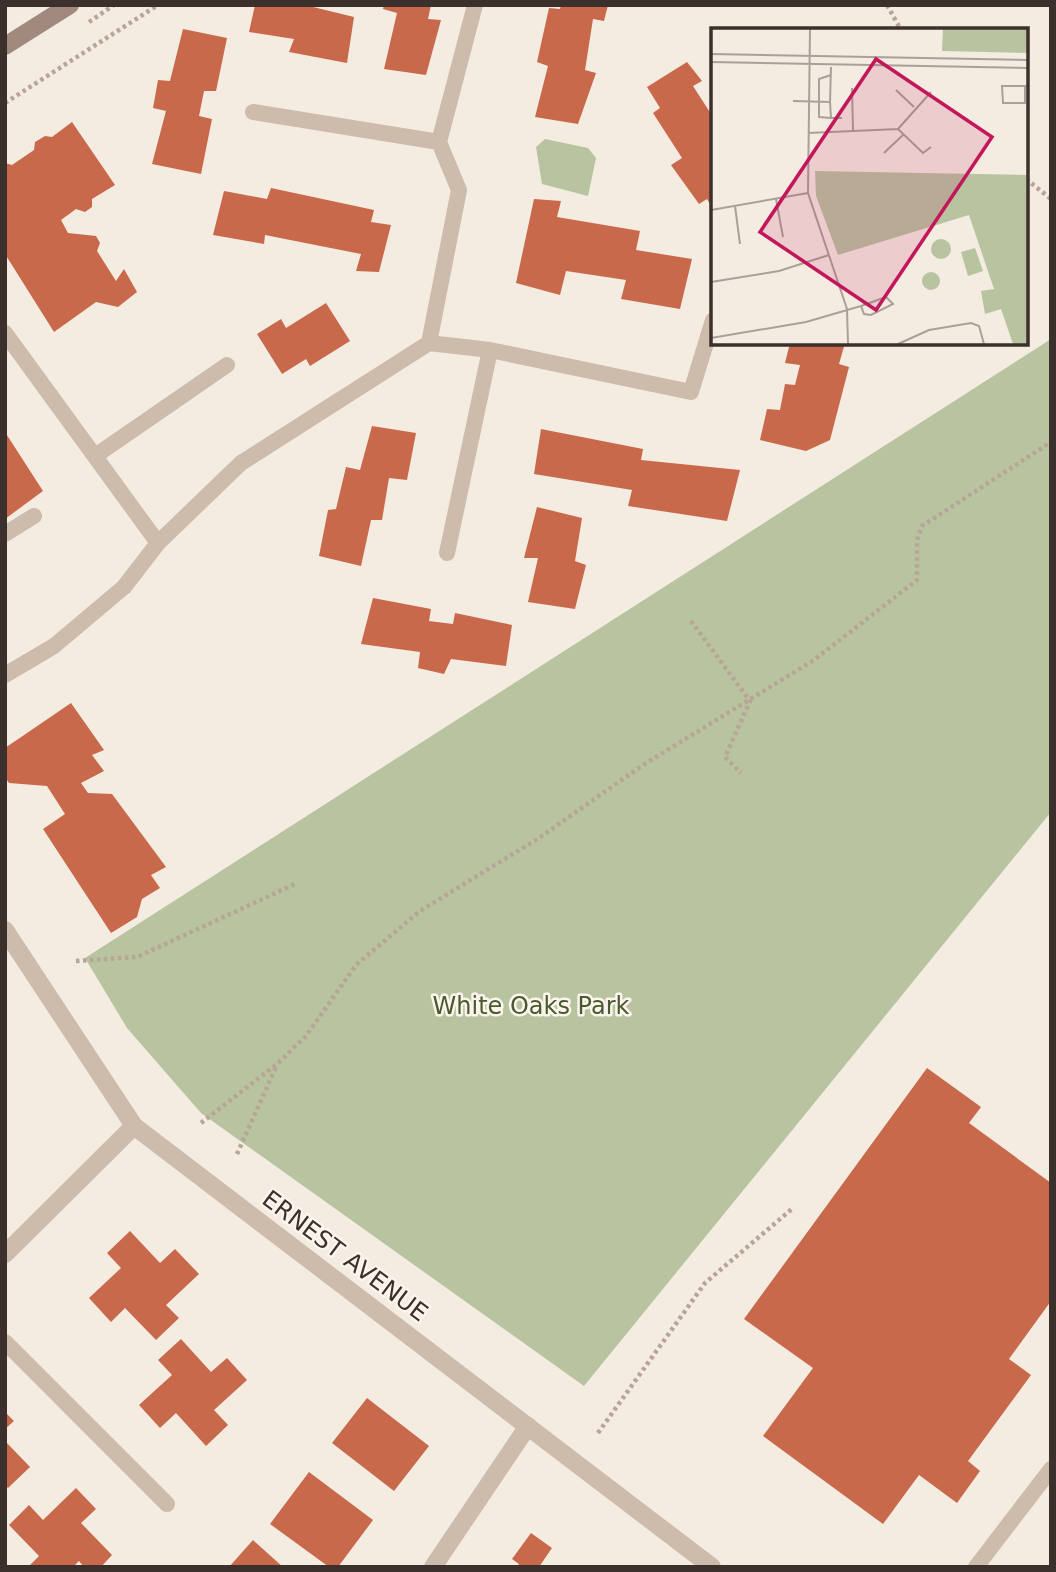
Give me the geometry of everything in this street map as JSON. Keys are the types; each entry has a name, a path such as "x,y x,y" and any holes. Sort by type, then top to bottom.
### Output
{"main road":[{"path":"5,46 70,5"}],"street":[{"name":"ERNEST AVENUE","path":"5,930 134,1126 712,1567"},
{"path":"5,1254 134,1126"},
{"path":"433,1567 528,1426"}],"lane":[{"path":"429,343 459,190 439,142 475,5"},
{"path":"253,112 439,142"},
{"path":"5,676 54,646 124,587 158,543 241,463 429,343 490,350 691,392 711,327"},
{"path":"5,333 158,543"},
{"path":"447,553 490,350"},
{"path":"95,456 227,365"},
{"path":"5,534 34,516"},
{"path":"5,1342 167,1504"},
{"path":"976,1567 1051,1469"}],"path":[{"path":"5,103 158,5"},
{"path":"887,5 900,28"},
{"path":"1028,181 1051,199"},
{"path":"201,1123 277,1064 306,1036 356,965 420,911 539,838 643,765 814,660 917,580 917,540 922,526 1051,442"},
{"path":"691,621 750,701"},
{"path":"741,773 725,757 750,701"},
{"path":"76,961 137,957 295,884"},
{"path":"237,1154 277,1064"},
{"path":"598,1433 705,1283 793,1208"}],"green space":[{"path":"545,139 588,148 596,158 588,196 542,184 536,147"},
{"name":"White Oaks Park","path":"1051,339 1051,812 584,1386 201,1113 127,1028 85,958"}],"building":[{"path":"255,5 305,5 354,17 347,63 289,52 294,39 249,32"},
{"path":"384,5 431,5 428,19 441,20 426,75 384,69 397,13 383,9"},
{"path":"561,5 608,5 604,21 593,19 585,70 596,73 578,124 535,117 548,66 537,62 549,8 560,9"},
{"path":"183,29 227,38 216,91 204,91 199,116 212,119 201,174 152,164 166,111 153,108 158,80 170,81"},
{"path":"687,62 702,81 693,86 711,114 711,206 707,199 699,204 671,165 682,158 653,113 660,108 647,87"},
{"path":"72,122 115,185 92,199 92,207 85,212 76,209 61,220 68,233 96,236 100,243 97,251 116,281 124,269 137,292 118,307 96,302 54,332 5,254 5,163 12,165 34,150 35,142 45,136 52,137"},
{"path":"271,188 374,210 371,222 391,225 379,272 356,271 361,254 265,235 264,244 213,235 224,191 267,199"},
{"path":"534,199 561,201 557,217 640,231 636,250 692,259 680,309 621,299 626,280 566,271 560,295 516,283"},
{"path":"326,303 350,341 310,366 306,359 282,374 257,334 281,319 286,328"},
{"path":"790,345 844,345 839,364 849,367 830,440 806,451 760,440 767,409 780,410 785,384 795,385 800,365 785,363"},
{"path":"372,426 416,433 407,480 389,478 382,520 371,520 361,566 319,556 328,510 336,509 346,467 360,470"},
{"path":"541,429 643,449 641,460 740,470 727,521 628,506 632,490 534,474"},
{"path":"5,432 43,491 5,519"},
{"path":"537,507 582,518 575,561 586,565 575,609 528,602 538,558 524,558"},
{"path":"373,598 431,609 429,621 453,624 455,613 512,625 506,666 451,659 444,674 418,668 420,652 361,644"},
{"path":"71,703 104,750 92,755 104,771 81,783 88,793 112,794 166,867 151,875 160,888 142,899 137,917 111,933 43,829 65,814 47,786 9,783 5,777 5,748"},
{"path":"927,1068 981,1107 969,1123 1051,1183 1051,1301 1009,1359 1031,1375 968,1461 980,1471 957,1503 919,1475 883,1524 763,1436 813,1368 744,1319"},
{"path":"130,1231 160,1263 175,1249 199,1274 166,1305 179,1318 156,1340 125,1308 111,1322 89,1298 121,1268 107,1253"},
{"path":"181,1339 211,1372 227,1358 247,1380 214,1410 228,1425 206,1446 176,1413 160,1428 139,1405 172,1375 158,1360"},
{"path":"367,1398 429,1446 394,1491 332,1443"},
{"path":"5,1412 14,1421 5,1429"},
{"path":"5,1441 30,1467 8,1488 5,1485"},
{"path":"309,1472 373,1520 338,1567 329,1567 270,1524"},
{"path":"76,1488 96,1509 81,1523 112,1555 101,1567 84,1567 79,1561 73,1567 28,1567 39,1556 9,1525 29,1505 43,1520"},
{"path":"531,1533 552,1548 539,1567 517,1567 519,1564 512,1559"},
{"path":"253,1540 283,1567 229,1567"}]}
